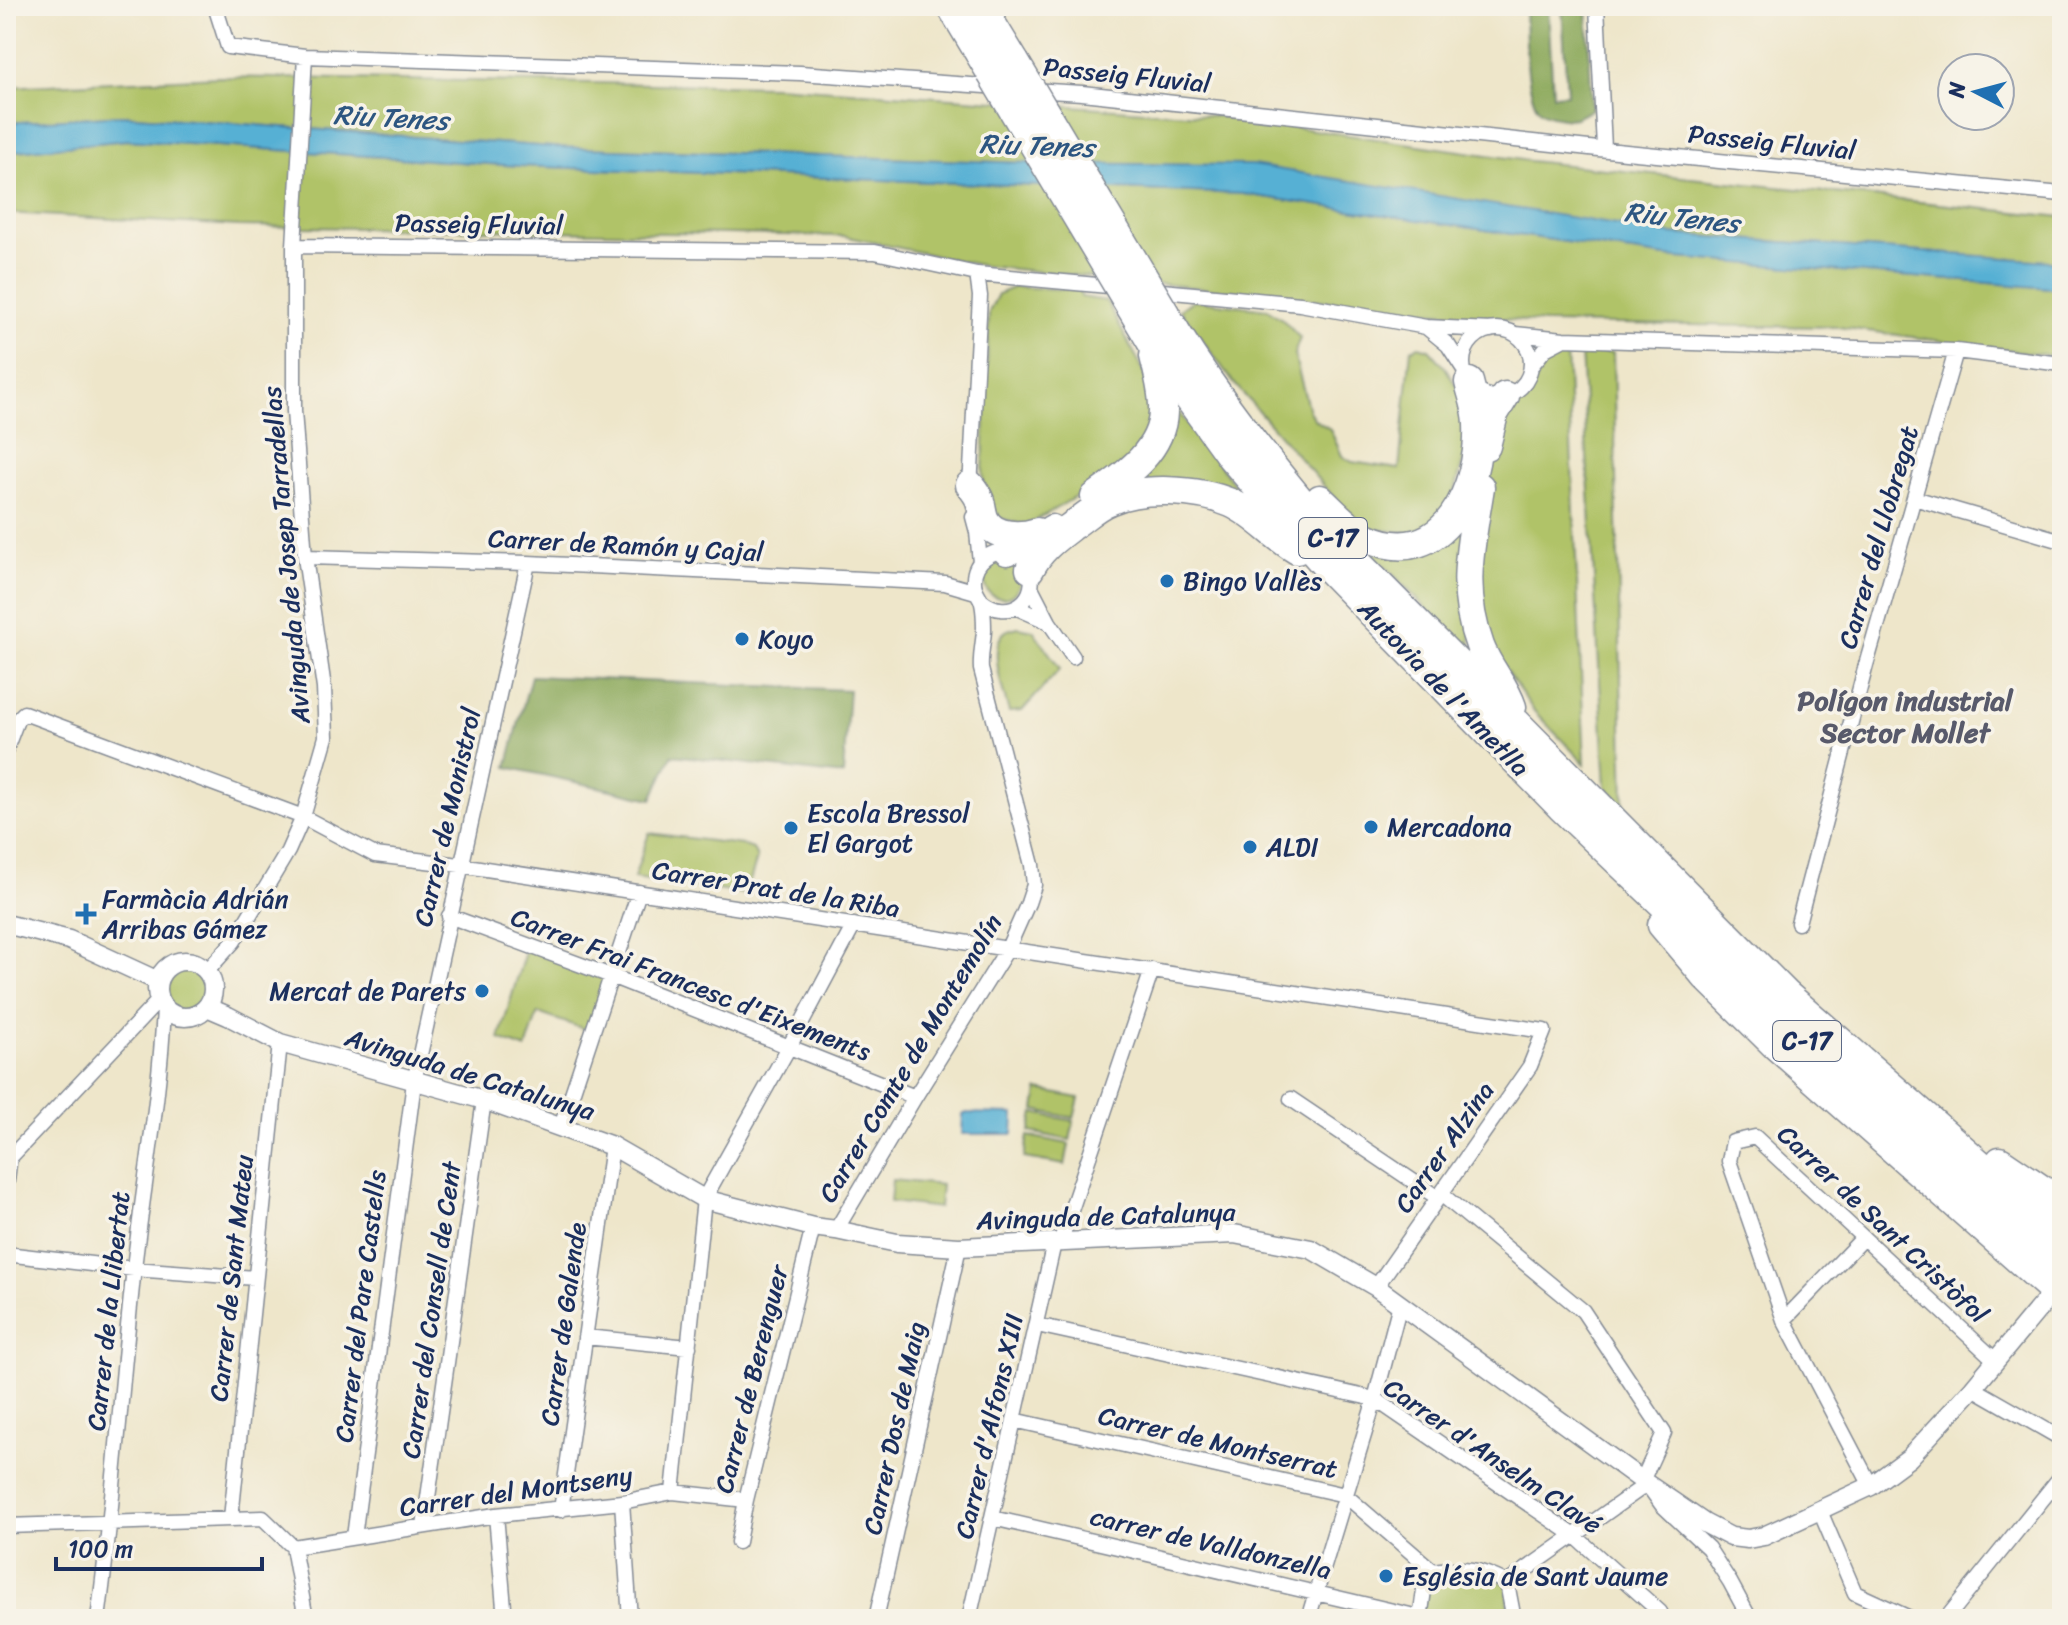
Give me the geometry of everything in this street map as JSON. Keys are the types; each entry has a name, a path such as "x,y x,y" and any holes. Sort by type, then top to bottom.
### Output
{"highway":[{"name":"Autovia de l'Ametlla","path":"951,6 1003,68 1163,337 1184,392 1231,457 1325,565 1561,807 1584,841 1634,892 1706,977 1775,1045 2060,1283"},
{"name":"Autovia de l'Ametlla","path":"981,6 1003,68"},
{"name":"Autovia de l'Ametlla","path":"1163,337 1227,408 1324,529 1787,995 2062,1236"},
{"path":"1004,551 1035,542 1125,476 1148,452 1159,432 1163,412 1163,337"},
{"path":"1227,408 1344,523 1369,538 1385,543 1413,543 1430,538 1444,529 1462,505 1479,440 1478,420 1466,376"},
{"path":"1505,396 1494,414 1488,438 1467,580 1472,622 1481,649 1507,692 1517,723"},
{"path":"970,485 979,498 986,522 991,528 1007,535 1029,534 1064,521"},
{"path":"1031,579 1041,551 1104,502 1152,491 1205,496 1230,503 1282,541 1325,565"},
{"path":"1891,1086 1938,1113 2011,1170 2062,1203"}],"street":[{"name":"Passeig Fluvial","path":"215,6 228,47 305,56 800,73 1054,91 1803,170 2062,194"},
{"path":"1597,6 1604,148"},
{"name":"Avinguda de Josep Tarradellas","path":"207,971 234,941 288,851 303,817 326,737 324,688 305,557 294,411 294,246 305,56"},
{"name":"Passeig Fluvial","path":"294,246 875,252 977,274 1300,304 1426,327 1491,330"},
{"path":"977,274 980,296 970,485 977,532 974,580 979,596 990,607 1010,609 1049,622"},
{"path":"1426,327 1448,345 1476,390 1495,397 1512,394 1523,385 1531,366 1545,349 1564,339"},
{"path":"1466,376 1464,356 1469,344 1479,334 1491,330 1564,339 1956,351 2062,364"},
{"path":"1515,334 1527,348 1531,366"},
{"name":"Carrer del Llobregat","path":"1798,923 1866,665 1956,351"},
{"path":"1914,498 2062,541"},
{"path":"977,532 1004,551 1024,559 1049,622 1073,657"},
{"path":"977,568 989,555 1004,551"},
{"name":"Carrer de Ramón y Cajal","path":"305,557 528,563 945,583 979,596"},
{"name":"Carrer de Monistrol","path":"414,1082 528,563"},
{"name":"Carrer de Ramón y Cajal","path":"945,583 977,568"},
{"path":"984,632 1010,609 1024,602 1031,579"},
{"name":"Carrer Comte de Montemolín","path":"836,1230 1008,948 1034,885 1032,865 981,669 984,632 979,596"},
{"name":"Carrer Prat de la Riba","path":"6,749 17,720 24,713 303,817 375,855 460,865 1544,1031"},
{"path":"561,1127 639,892"},
{"name":"Carrer Frai Francesc d'Eixements","path":"449,916 611,976 915,1097"},
{"path":"6,924 69,940 160,996 172,1014 181,1017 199,1014 207,1007 213,988 207,971 198,964 179,962 163,972 160,996 8,1159 6,1188"},
{"path":"673,1492 704,1199 854,925"},
{"name":"Carrer d'Alfons XIII","path":"969,1619 1057,1243 1152,970"},
{"name":"Carrer de la Llibertat","path":"98,1619 111,1522 134,1269 159,1069 160,996"},
{"name":"Avinguda de Catalunya","path":"207,1007 280,1043 484,1100 612,1146 704,1199 813,1227 897,1243 959,1247 1234,1234 1311,1249 1376,1287 1644,1483 1731,1537 1748,1539 1764,1536 1871,1486 1909,1458 1973,1388 2060,1283"},
{"name":"Carrer Alzina","path":"1376,1287 1530,1066 1544,1031"},
{"name":"Carrer de Sant Mateu","path":"231,1518 280,1043"},
{"name":"Carrer del Pare Castells","path":"354,1537 414,1082"},
{"path":"1291,1099 1439,1196 1583,1311 1664,1433 1644,1483 1507,1583"},
{"name":"Carrer del Consell de Cent","path":"424,1526 484,1100"},
{"name":"Carrer de Sant Cristòfol","path":"1784,1320 1729,1161 1733,1142 1755,1137 1996,1361"},
{"name":"Carrer de Galende","path":"561,1510 612,1146"},
{"name":"Carrer de Berenguer","path":"738,1542 813,1227"},
{"path":"1863,1238 1784,1320 1871,1486"},
{"name":"Carrer Dos de Maig","path":"876,1619 959,1247"},
{"path":"6,1254 134,1269 255,1278"},
{"path":"1308,1619 1375,1399 1400,1304"},
{"name":"Carrer d'Anselm Clavé","path":"1037,1325 1375,1399 1575,1536 1660,1612 1663,1619"},
{"path":"585,1337 689,1347"},
{"path":"1973,1388 2062,1439"},
{"name":"Carrer de Montserrat","path":"1014,1420 1345,1495 1433,1571"},
{"path":"1946,1619 2062,1475"},
{"path":"1644,1483 1662,1505 1708,1548 1750,1619"},
{"name":"Carrer del Montseny","path":"293,1547 496,1515 561,1510 673,1492 746,1500"},
{"path":"622,1502 630,1619"},
{"path":"1815,1513 1855,1593 1912,1619"},
{"path":"496,1515 505,1619"},
{"path":"6,1526 263,1518 293,1547 306,1619"},
{"name":"carrer de Valldonzella","path":"993,1518 1420,1618"},
{"path":"1420,1618 1424,1590 1433,1571 1470,1568 1507,1583"},
{"path":"1507,1583 1512,1609 1510,1619"}],"green space":[{"path":"1525,6 1548,6 1553,95 1567,94 1562,6 1587,6 1592,109 1579,117 1568,119 1548,115 1540,111 1535,103 1527,61"},
{"path":"219,77 775,86 1217,116 1529,161 2062,217 2062,262 1671,234 1029,163 553,147 122,115 6,123 6,87"},
{"path":"127,140 519,166 1243,194 1666,257 2062,289 2062,357 1838,327 1544,323 984,266 844,236 239,226 6,213 6,152"},
{"path":"1014,287 1080,290 1081,297 1106,301 1145,373 1154,401 1151,426 1138,451 1104,480 1026,526 984,513 989,312 998,294"},
{"path":"1193,300 1267,309 1282,319 1300,338 1294,354 1309,411 1315,420 1330,429 1342,456 1352,462 1399,469 1411,349 1419,346 1429,349 1445,367 1464,399 1471,431 1451,506 1420,534 1371,529 1344,509 1234,383 1180,310"},
{"path":"1581,351 1613,353 1624,805 1606,787"},
{"path":"1567,352 1585,764 1534,711 1490,647 1477,565 1499,420 1530,389 1548,359"},
{"path":"1169,400 1248,502 1123,487"},
{"path":"1469,511 1471,644 1466,649 1368,549"},
{"path":"1002,562 1014,568 1020,580 1014,592 1002,598 990,592 984,580 990,568"},
{"path":"1018,627 1033,630 1060,669 1022,711 1009,712 998,670 997,647 1006,631"},
{"path":"531,676 849,690 843,775 672,755 652,799 507,767"},
{"path":"649,833 753,849 757,858 747,891 744,894 634,878"},
{"path":"527,945 611,976 593,1032 538,1013 526,1049 499,1039"},
{"path":"185,969 200,975 206,990 200,1005 185,1011 170,1005 164,990 170,975"},
{"path":"1038,1090 1079,1098 1074,1118 1035,1110"},
{"path":"1034,1113 1074,1121 1070,1140 1030,1132"},
{"path":"1028,1136 1069,1144 1065,1165 1024,1158"},
{"path":"892,1180 941,1185 939,1208 890,1202"},
{"path":"1433,1571 1507,1583 1510,1619 1420,1619"}],"water":[{"path":"122,115 553,147 1029,163 1253,165 1671,234 2062,262 2062,289 1666,257 1243,194 519,166 127,140 6,152 6,123"},
{"path":"963,1113 1014,1114 1013,1134 962,1134"}],"place":[{"name":"Bingo Vallès","path":"1167,581"},
{"name":"Koyo","path":"742,639"},
{"name":"Mercadona","path":"1371,827"},
{"name":"Escola Bressol El Gargot","path":"791,828"},
{"name":"ALDI","path":"1250,847"},
{"name":"Farmàcia Adrián Arribas Gámez","path":"86,914"},
{"name":"Mercat de Parets","path":"482,991"},
{"name":"Església de Sant Jaume","path":"1386,1576"}],"district":[{"name":"Polígon industrial Sector Mollet","path":"1905,716"}],"water label":[{"name":"Riu Tenes","path":"391,117"},
{"name":"Riu Tenes","path":"1037,145"},
{"name":"Riu Tenes","path":"1682,217"}]}
